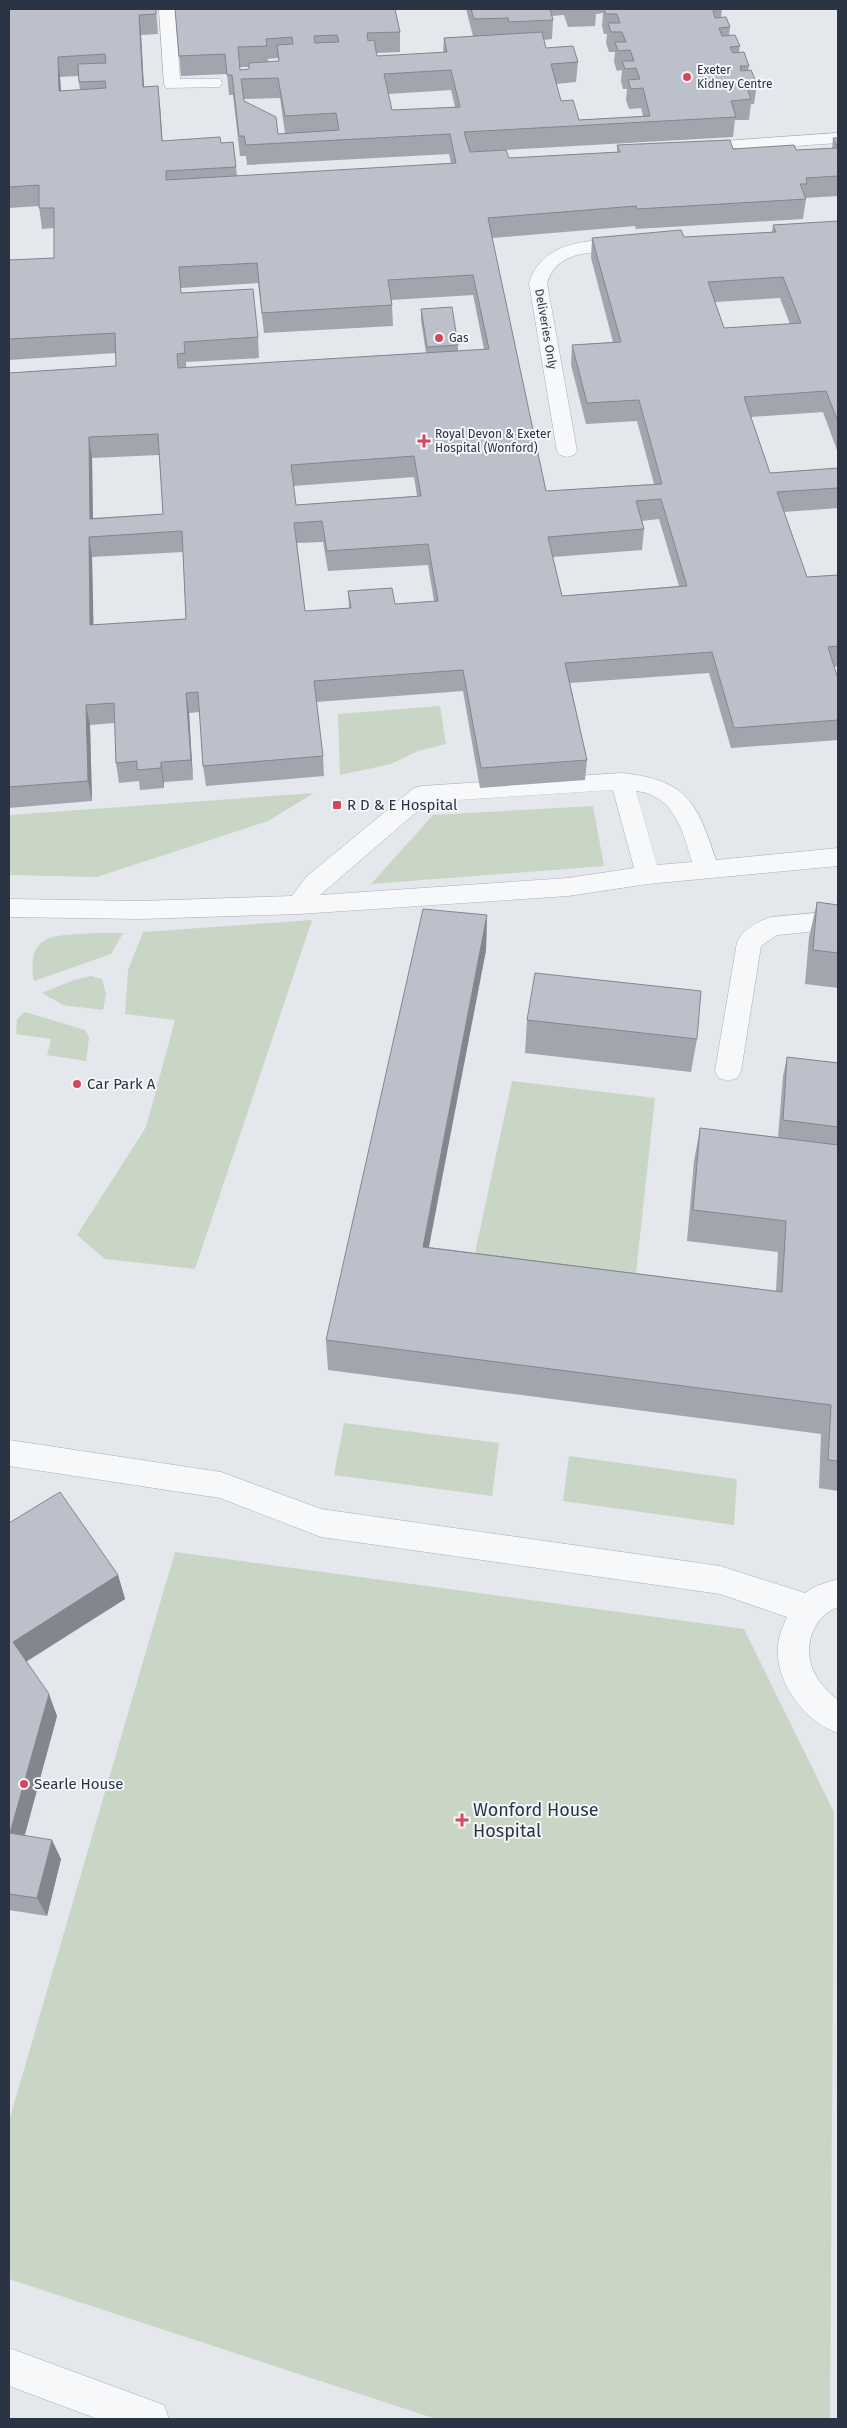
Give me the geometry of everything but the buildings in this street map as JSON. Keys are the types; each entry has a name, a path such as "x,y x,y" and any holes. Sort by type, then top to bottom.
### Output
{"street":[{"path":"167,9 172,84 214,83"},
{"path":"683,149 838,138"},
{"name":"Deliveries Only","path":"566,451 538,283 545,266 561,255 581,248 650,243"},
{"path":"622,781 648,875"},
{"path":"299,905 315,883 422,794 622,781 642,782 663,789 673,796 690,816 707,871"},
{"path":"9,908 141,910 299,905 568,887 648,875 707,871 838,857"},
{"path":"728,1071 749,942 771,926 838,920"},
{"path":"9,1453 221,1485 321,1523 720,1580 808,1609"},
{"path":"838,1593 829,1594 808,1609 796,1630 793,1654 796,1670 807,1692 826,1711 838,1718"},
{"path":"9,2367 150,2419"}],"green space":[{"path":"440,706 446,744 418,751 391,764 340,775 338,714"},
{"path":"314,793 268,821 97,877 9,875 9,815"},
{"path":"593,806 604,866 371,884 433,815"},
{"path":"312,920 195,1269 105,1259 77,1235 146,1127 175,1020 125,1014 128,970 143,932"},
{"path":"123,933 111,954 34,981 33,965 35,953 39,945 47,939 56,936"},
{"path":"91,976 102,979 106,994 103,1010 63,1005 42,993 74,980"},
{"path":"25,1012 85,1030 89,1037 86,1061 47,1055 51,1039 16,1034 17,1019"},
{"path":"512,1081 655,1098 635,1282 473,1262"},
{"path":"344,1423 499,1443 492,1496 334,1475"},
{"path":"569,1456 737,1479 734,1525 563,1501"},
{"path":"175,1552 744,1629 834,1812 830,2419 436,2419 9,2279 9,2121"}],"place":[{"name":"Exeter Kidney Centre","path":"687,77"},
{"name":"Gas","path":"439,338"},
{"name":"Royal Devon & Exeter Hospital (Wonford)","path":"424,441"},
{"name":"R D & E Hospital","path":"337,805"},
{"name":"Car Park A","path":"77,1084"},
{"name":"Searle House","path":"24,1784"},
{"name":"Wonford House Hospital","path":"462,1820"}]}
